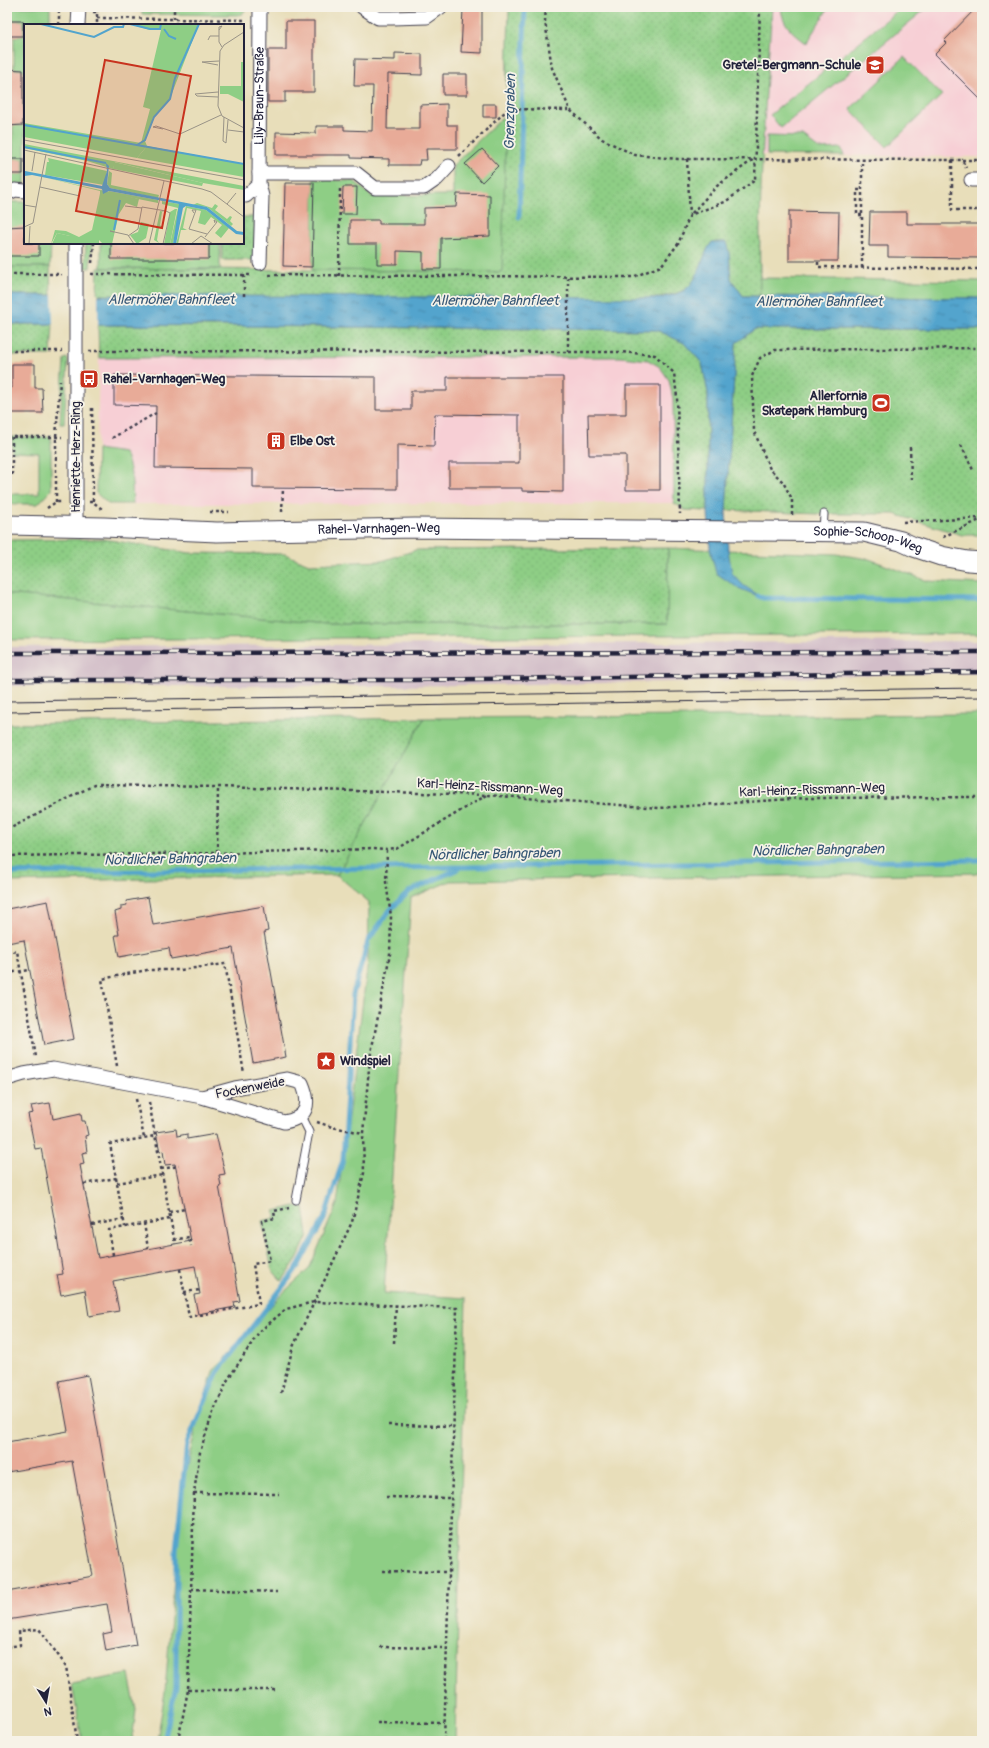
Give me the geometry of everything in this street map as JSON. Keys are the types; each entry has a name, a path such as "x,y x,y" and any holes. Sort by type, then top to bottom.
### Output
{"street":[{"path":"78,24 79,7"},
{"path":"362,7 378,18 427,17 441,7"},
{"name":"Lily-Braun-Straße","path":"260,13 260,269"},
{"path":"245,196 260,184 356,173 375,188 424,188 449,166"},
{"path":"7,194 15,190 24,191"},
{"name":"Henriette-Herz-Ring","path":"76,244 76,526"},
{"name":"Sophie-Schoop-Weg","path":"751,530 792,531 823,523 901,541 941,556 968,562 982,562"},
{"name":"Rahel-Varnhagen-Weg","path":"7,525 76,526 217,532 415,528 751,530"},
{"name":"Fockenweide","path":"7,1079 54,1069 146,1088 202,1097 284,1122 301,1116 305,1110 308,1096 302,1083 287,1079 246,1086 202,1097"}],"lane":[{"path":"296,1200 309,1132 301,1116"}],"path":[{"path":"59,7 59,24"},
{"path":"97,7 97,12"},
{"path":"174,7 176,24"},
{"path":"546,7 545,22 552,68 570,110 602,139 635,155 687,159 982,160"},
{"path":"690,215 725,202 755,180 754,159 760,7"},
{"path":"97,24 97,18 244,20 260,13"},
{"path":"449,166 508,109 570,110"},
{"path":"687,159 690,215"},
{"path":"268,275 633,277 661,266 678,244 690,215 717,186 754,159"},
{"path":"862,160 862,268"},
{"path":"952,160 952,210 982,210"},
{"path":"962,160 976,180"},
{"path":"339,276 340,187"},
{"path":"862,190 857,190 857,215 862,215"},
{"path":"94,244 91,274 244,275 260,269"},
{"path":"818,262 818,268 982,269"},
{"path":"7,274 62,274"},
{"path":"244,275 244,296"},
{"path":"568,277 568,352"},
{"path":"792,531 792,499 783,482 770,469 754,431 752,376 760,358 776,350 982,348"},
{"path":"7,351 62,351 62,356"},
{"path":"91,351 619,352 655,356 674,373 677,397 684,530"},
{"path":"56,502 56,437 60,376"},
{"path":"112,438 156,413"},
{"path":"7,437 76,437"},
{"path":"12,437 12,475"},
{"path":"961,446 973,470"},
{"path":"910,447 911,479"},
{"path":"282,512 283,488"},
{"path":"898,522 982,518"},
{"path":"940,538 982,518"},
{"name":"Karl-Heinz-Rissmann-Weg","path":"7,830 94,785 487,795 659,808 804,798 982,797"},
{"path":"217,853 218,787"},
{"path":"7,856 396,849 487,795"},
{"path":"281,1392 293,1347 352,1222 364,1173 363,1133 370,1058 390,954 391,916 386,882 387,850"},
{"path":"7,953 17,951 38,1072"},
{"path":"119,1082 102,979 147,970 180,970 225,964 246,1086"},
{"path":"7,973 30,970"},
{"path":"146,1088 175,1244"},
{"path":"138,1108 144,1138"},
{"path":"332,1127 363,1133"},
{"path":"125,1227 110,1144 155,1136"},
{"path":"161,1169 179,1166"},
{"path":"117,1183 162,1175"},
{"path":"84,1184 116,1178"},
{"path":"180,1269 188,1317 259,1304 253,1264 270,1261 262,1220 275,1218 274,1210 295,1206 296,1200"},
{"path":"169,1212 185,1209"},
{"path":"92,1225 124,1219"},
{"path":"113,1255 109,1230 170,1219"},
{"path":"144,1223 148,1249"},
{"path":"174,1240 190,1237 192,1246"},
{"path":"184,1292 200,1290"},
{"path":"156,1741 160,1737 178,1741 188,1690 194,1493 200,1452 212,1415 226,1381 259,1332 286,1309 314,1302 457,1308 444,1741"},
{"path":"394,1343 396,1305"},
{"path":"388,1425 453,1426"},
{"path":"194,1493 279,1494"},
{"path":"386,1497 451,1498"},
{"path":"382,1571 449,1572"},
{"path":"191,1589 278,1592"},
{"path":"7,1647 20,1645 19,1631 39,1629 66,1666 77,1741"},
{"path":"380,1647 446,1648"},
{"path":"188,1690 275,1690"},
{"path":"377,1722 444,1723"}],"shaded area":[{"name":"Gretel-Bergmann-Schule","path":"772,7 982,7 982,157 762,155"},
{"path":"621,357 648,360 660,367 669,380 673,399 674,503 108,504 96,493 99,358"},
{"path":"982,641 982,674 936,673 674,682 393,686 7,686 7,647"}],"green space":[{"path":"7,7 50,7 50,24 24,24 24,184 7,184 7,174 23,174 23,159 13,159 13,125 23,125 23,70 14,69 14,36 23,36 23,21 7,21"},
{"path":"142,7 246,7 246,9 242,14 237,15 142,14"},
{"path":"509,7 772,7 761,187 760,296 743,296 731,279 729,253 725,242 712,242 705,254 698,274 691,285 675,294 659,297 621,299 438,299 97,295 98,268 502,272"},
{"path":"781,7 829,7 806,43 786,24"},
{"path":"902,7 928,7 781,128 770,115"},
{"path":"904,57 942,95 887,147 850,109"},
{"path":"507,62 759,230 760,278 982,281 982,298 743,296 502,272 312,270 314,179 354,181 371,196 453,195 453,165 506,114"},
{"path":"767,136 803,137 819,149 841,148 844,156 767,155"},
{"path":"7,202 24,202 24,244 51,244 50,267 7,267"},
{"path":"244,217 255,217 255,260 222,260 222,244 244,244"},
{"path":"86,244 92,244 90,268 85,268"},
{"path":"101,244 220,244 220,269 101,268"},
{"path":"7,267 50,267 51,295 7,295"},
{"path":"7,324 53,324 51,355 7,355"},
{"path":"98,325 657,330 684,343 702,363 708,393 708,511 685,510 674,503 673,399 669,380 660,367 648,360 621,357 99,358"},
{"path":"755,329 982,329 982,535 962,535 894,514 818,514 726,510 736,343"},
{"path":"67,358 64,424 60,424 64,359"},
{"path":"12,437 51,437 51,490 38,504 7,504 7,494 39,494 39,453 12,452"},
{"path":"97,449 124,453 131,471 133,504 108,504 96,493"},
{"path":"104,539 190,553 285,554 309,564 382,561 416,550 668,548 667,624 326,624 7,594 7,540"},
{"path":"668,548 836,554 869,559 928,581 982,584 982,634 7,640 7,594 327,624 667,624"},
{"path":"982,714 982,873 450,881 411,898 384,1293 466,1298 455,1741 157,1741 165,1692 181,1492 196,1428 213,1371 283,1293 309,1269 337,1204 368,961 369,902 337,875 424,718"},
{"path":"424,718 337,875 7,882 7,724"},
{"path":"295,1206 304,1207 308,1235 297,1259 282,1281 272,1270 262,1221 275,1218 274,1211"},
{"path":"129,1674 136,1710 132,1741 82,1741 72,1684"}],"water":[{"name":"Allermöher Bahnfleet","path":"712,242 726,242 729,253 731,279 743,296 982,298 982,329 755,329 736,343 726,510 728,550 732,573 743,585 763,598 738,588 716,573 710,549 708,511 708,393 702,363 684,343 657,330 131,325 98,325 91,327 53,324 7,324 7,295 660,298 681,292 691,284 698,273 705,254"}],"pier":[{"path":"52,293 98,293 98,327 91,329 53,326"}],"building":[{"path":"977,7 982,7 982,101 935,54 946,43 944,41"},
{"path":"463,9 482,9 482,53 461,52"},
{"path":"7,21 23,21 23,36 7,36"},
{"path":"286,21 314,21 314,92 285,92 285,102 268,102 268,50 286,50"},
{"path":"395,53 422,54 422,75 388,74 387,129 420,129 420,105 447,104 447,125 457,125 457,149 426,149 427,160 420,160 419,165 389,165 389,159 351,158 351,155 276,155 276,132 316,133 316,126 344,126 344,130 372,131 373,86 354,86 355,59 395,60"},
{"path":"7,69 23,70 23,125 7,126"},
{"path":"443,74 467,74 467,95 443,95"},
{"path":"483,104 496,104 496,117 483,117"},
{"path":"482,149 498,166 482,182 465,164"},
{"path":"7,159 23,159 23,174 7,174"},
{"path":"285,183 314,183 312,267 283,266"},
{"path":"343,187 357,187 356,214 342,214"},
{"path":"457,194 490,195 490,236 441,238 441,269 423,269 423,252 397,251 397,264 377,264 377,244 350,244 350,220 379,220 379,224 424,224 424,208 456,207"},
{"path":"789,211 839,212 838,261 789,261"},
{"path":"870,212 907,212 907,224 982,224 982,258 888,257 888,246 869,246"},
{"path":"24,226 24,244 39,244 39,256 7,256 7,227"},
{"path":"111,244 209,244 209,259 111,259"},
{"path":"12,364 35,364 35,388 42,388 43,413 7,413 7,388 12,388"},
{"name":"Elbe Ost","path":"114,375 376,377 376,410 411,410 411,391 447,391 447,377 563,377 563,492 522,491 522,488 449,488 449,463 519,463 519,415 435,414 434,446 397,445 397,489 253,488 253,469 155,468 156,406 114,405"},
{"path":"626,385 660,385 660,490 626,490 626,455 589,455 588,414 626,414"},
{"path":"148,897 153,925 264,906 268,931 264,932 286,1057 253,1063 233,948 171,959 169,948 119,957 115,935 119,935 115,912 121,910 121,906 127,905 126,901"},
{"path":"48,901 74,1039 44,1045 24,940 7,943 7,909"},
{"path":"50,1103 53,1119 81,1113 82,1121 85,1121 88,1135 85,1136 87,1152 82,1153 84,1164 80,1165 98,1258 191,1241 175,1164 165,1165 163,1151 160,1152 156,1132 176,1129 177,1136 187,1134 187,1139 216,1134 225,1174 219,1175 221,1186 219,1186 240,1301 234,1302 235,1307 198,1314 194,1295 200,1294 195,1266 113,1281 119,1311 89,1316 85,1290 61,1295 57,1275 63,1274 54,1218 41,1148 35,1149 28,1114 33,1113 31,1106"},
{"path":"88,1375 136,1645 106,1651 103,1634 112,1632 107,1604 7,1620 7,1592 93,1576 72,1461 7,1472 7,1442 68,1431 59,1381"}],"waterway":[{"name":"Grenzgraben","path":"519,217 525,7"},
{"path":"758,596 763,598 982,600"},
{"name":"Nördlicher Bahngraben","path":"7,873 982,860"},
{"path":"164,1741 176,1687 176,1551 187,1443 217,1373 297,1268 324,1219 343,1160 353,994 368,941 390,910 410,891 458,869"}],"tram line":[{"path":"7,701 982,688"},
{"path":"7,712 982,697"}],"railway":[{"path":"7,653 982,652"},
{"path":"7,680 410,680 982,672"}],"place":[{"name":"Gretel-Bergmann-Schule","path":"875,65"},
{"name":"Rahel-Varnhagen-Weg","path":"89,379"},
{"name":"Allerfornia Skatepark Hamburg","path":"881,403"},
{"name":"Elbe Ost","path":"276,441"},
{"name":"Windspiel","path":"326,1061"}]}
